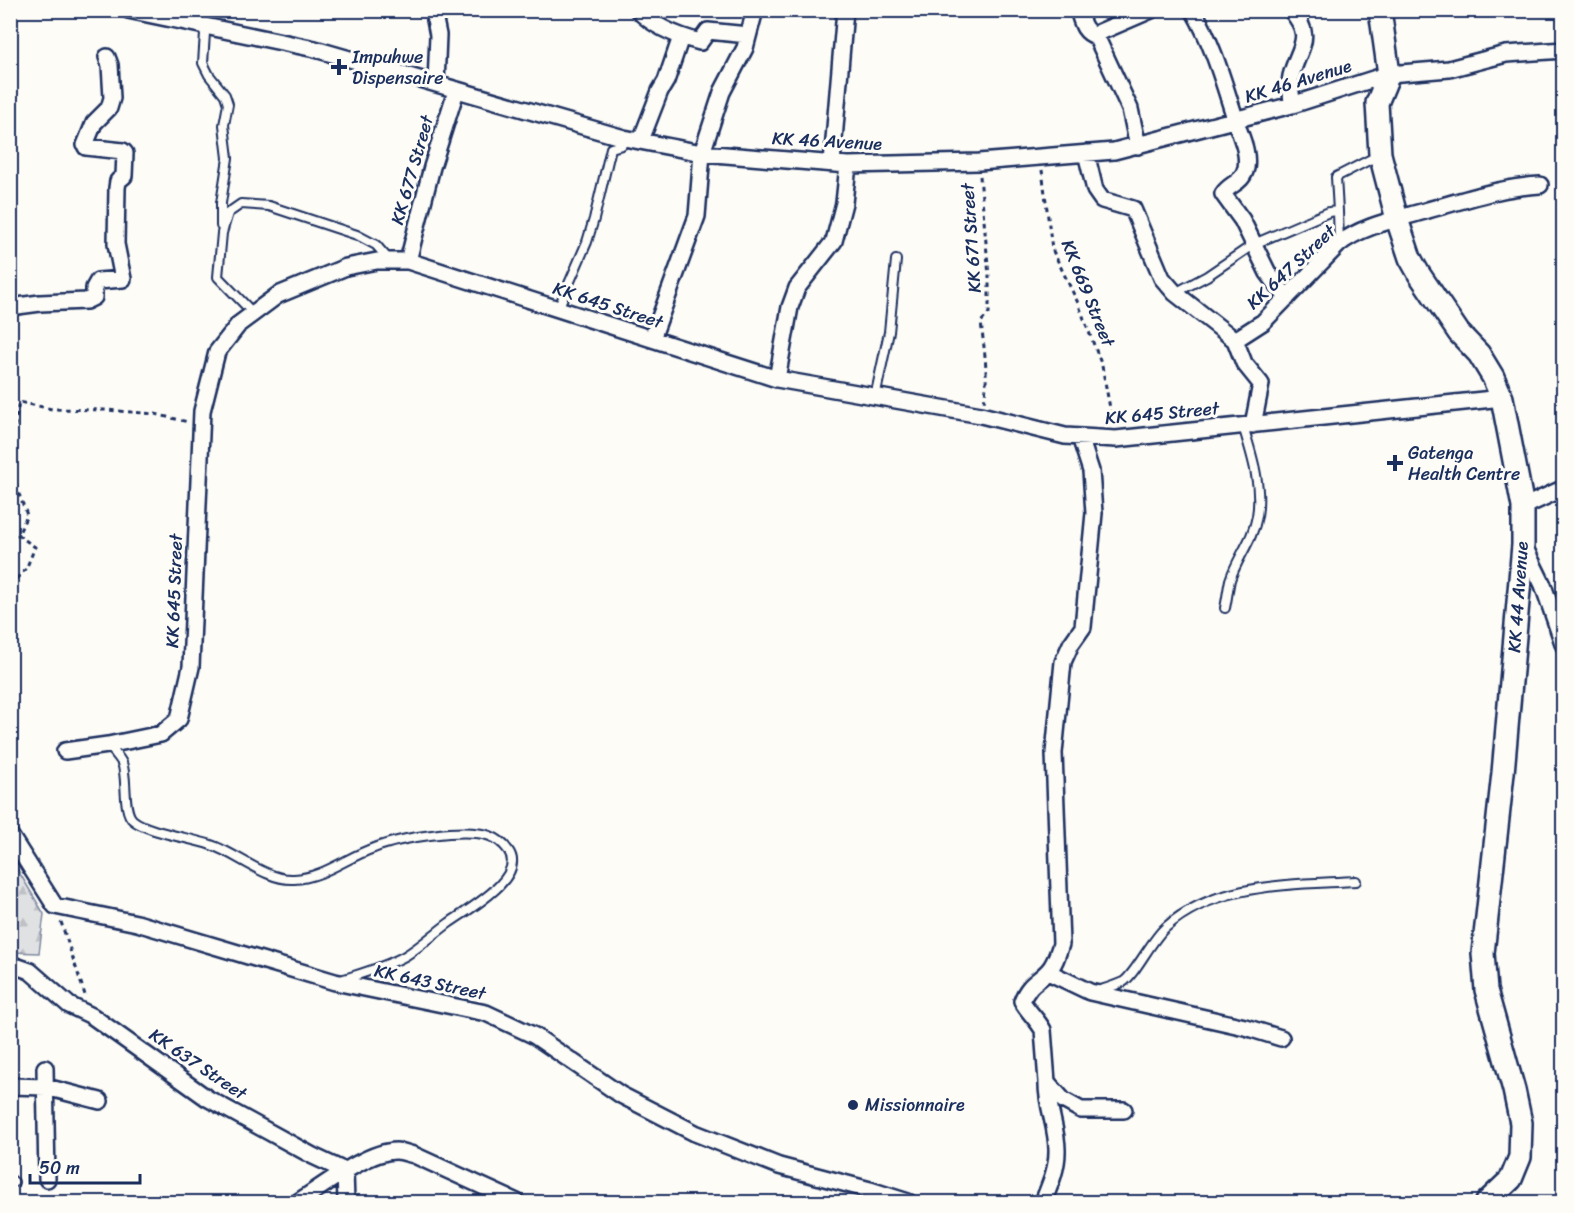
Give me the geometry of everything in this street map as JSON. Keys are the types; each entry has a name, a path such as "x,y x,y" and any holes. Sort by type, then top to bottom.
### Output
{"main road":[{"path":"1380,10 1389,74"},
{"name":"KK 44 Avenue","path":"1389,74 1377,103 1380,154 1397,219 1410,258 1419,274 1459,333 1479,354 1493,377 1502,398 1523,507 1523,545 1503,773 1483,952 1486,990 1521,1123 1520,1157 1511,1179 1487,1203"}],"street":[{"path":"433,10 438,35 436,84"},
{"path":"652,339 697,216 702,153 722,92 745,48 755,10"},
{"path":"777,379 790,307 796,288 834,241 844,203 840,164 845,10"},
{"path":"1078,10 1084,30 1096,36"},
{"path":"1096,36 1100,32 1151,10"},
{"path":"1193,10 1204,28 1225,82 1245,146 1246,166 1242,179 1223,192 1242,220 1268,273 1287,298"},
{"path":"1291,10 1302,24 1304,37 1290,79 1292,105"},
{"name":"KK 46 Avenue","path":"131,11 315,49 624,138 702,153 840,164 979,162 1114,151 1292,105 1389,74 1449,69 1506,54 1563,50"},
{"path":"640,11 645,19 681,37 700,42 708,31 748,35"},
{"path":"1096,36 1130,109 1138,146"},
{"path":"641,140 666,81 681,37"},
{"path":"10,307 86,301 94,297 94,288 98,282 123,279 116,244 118,181 124,176 125,153 85,145 94,123 109,108 112,98 110,65 107,57"},
{"name":"KK 677 Street","path":"408,261 432,167 456,91"},
{"path":"1086,153 1095,190 1102,200 1133,209 1162,278 1175,293 1235,340 1244,363 1261,384 1248,425"},
{"name":"KK 647 Street","path":"1235,340 1263,322 1346,238 1397,219 1490,193 1521,186 1540,185"},
{"name":"KK 645 Street","path":"65,751 161,734 179,718 190,667 202,411 217,352 238,324 278,295 346,267 377,261 408,261 777,379 981,415 1065,436 1116,439 1502,398"},
{"path":"1043,1203 1058,1154 1046,1094 1043,1030 1022,1001 1025,993 1035,981 1048,972 1061,944 1054,753 1063,662 1071,644 1083,627 1094,513 1091,471 1080,437"},
{"path":"1523,507 1563,488"},
{"path":"1523,545 1543,585 1563,646"},
{"path":"10,835 55,906"},
{"name":"KK 643 Street","path":"55,906 137,922 335,982 486,1013 535,1036 621,1095 695,1133 779,1166 870,1190 908,1203"},
{"name":"KK 637 Street","path":"10,963 30,971 69,1005 92,1016 207,1098 345,1172"},
{"path":"1048,972 1090,992 1245,1027 1281,1038"},
{"path":"45,1068 46,1179"},
{"path":"1047,1083 1063,1100 1081,1110 1124,1110"},
{"path":"10,1086 46,1087 100,1101"},
{"path":"298,1203 373,1156 396,1151 414,1155 517,1203"},
{"path":"345,1172 346,1203"}],"lane":[{"path":"200,25 205,33 203,63 228,104 224,125 228,158 221,203 222,233 218,277 253,313"},
{"path":"558,309 587,243 611,148 622,145 624,138"},
{"path":"1339,244 1336,177 1380,154"},
{"path":"222,233 228,213 241,204 269,206 357,235 376,245 390,261"},
{"path":"1175,293 1207,276 1254,244 1318,216 1338,211"},
{"path":"875,397 889,332 896,260"},
{"path":"1225,608 1231,579 1257,518 1259,497 1248,425"},
{"path":"108,745 122,763 126,780 127,808 131,819 145,827 214,846 238,856 270,875 293,879 324,871 374,847 438,834 488,835 502,841 511,854 512,865 506,879 493,892 406,955 370,971 335,982"},
{"path":"1090,992 1123,982 1164,928 1192,909 1230,893 1280,886 1356,881"}],"path":[{"name":"KK 669 Street","path":"1040,156 1052,249 1078,303 1102,366 1116,439"},
{"name":"KK 671 Street","path":"979,162 989,276 989,313 981,322 986,362 986,390 981,415"},
{"path":"10,585 26,569 34,547 18,535 27,516 17,489 11,447 19,402 52,409 155,414 201,425"},
{"path":"55,906 92,1016"}],"green space":[{"path":"10,857 44,914 39,953 11,952"}],"place":[{"name":"Impuhwe Dispensaire","path":"339,67"},
{"name":"Gatenga Health Centre","path":"1395,463"},
{"name":"Missionnaire","path":"853,1105"}]}
